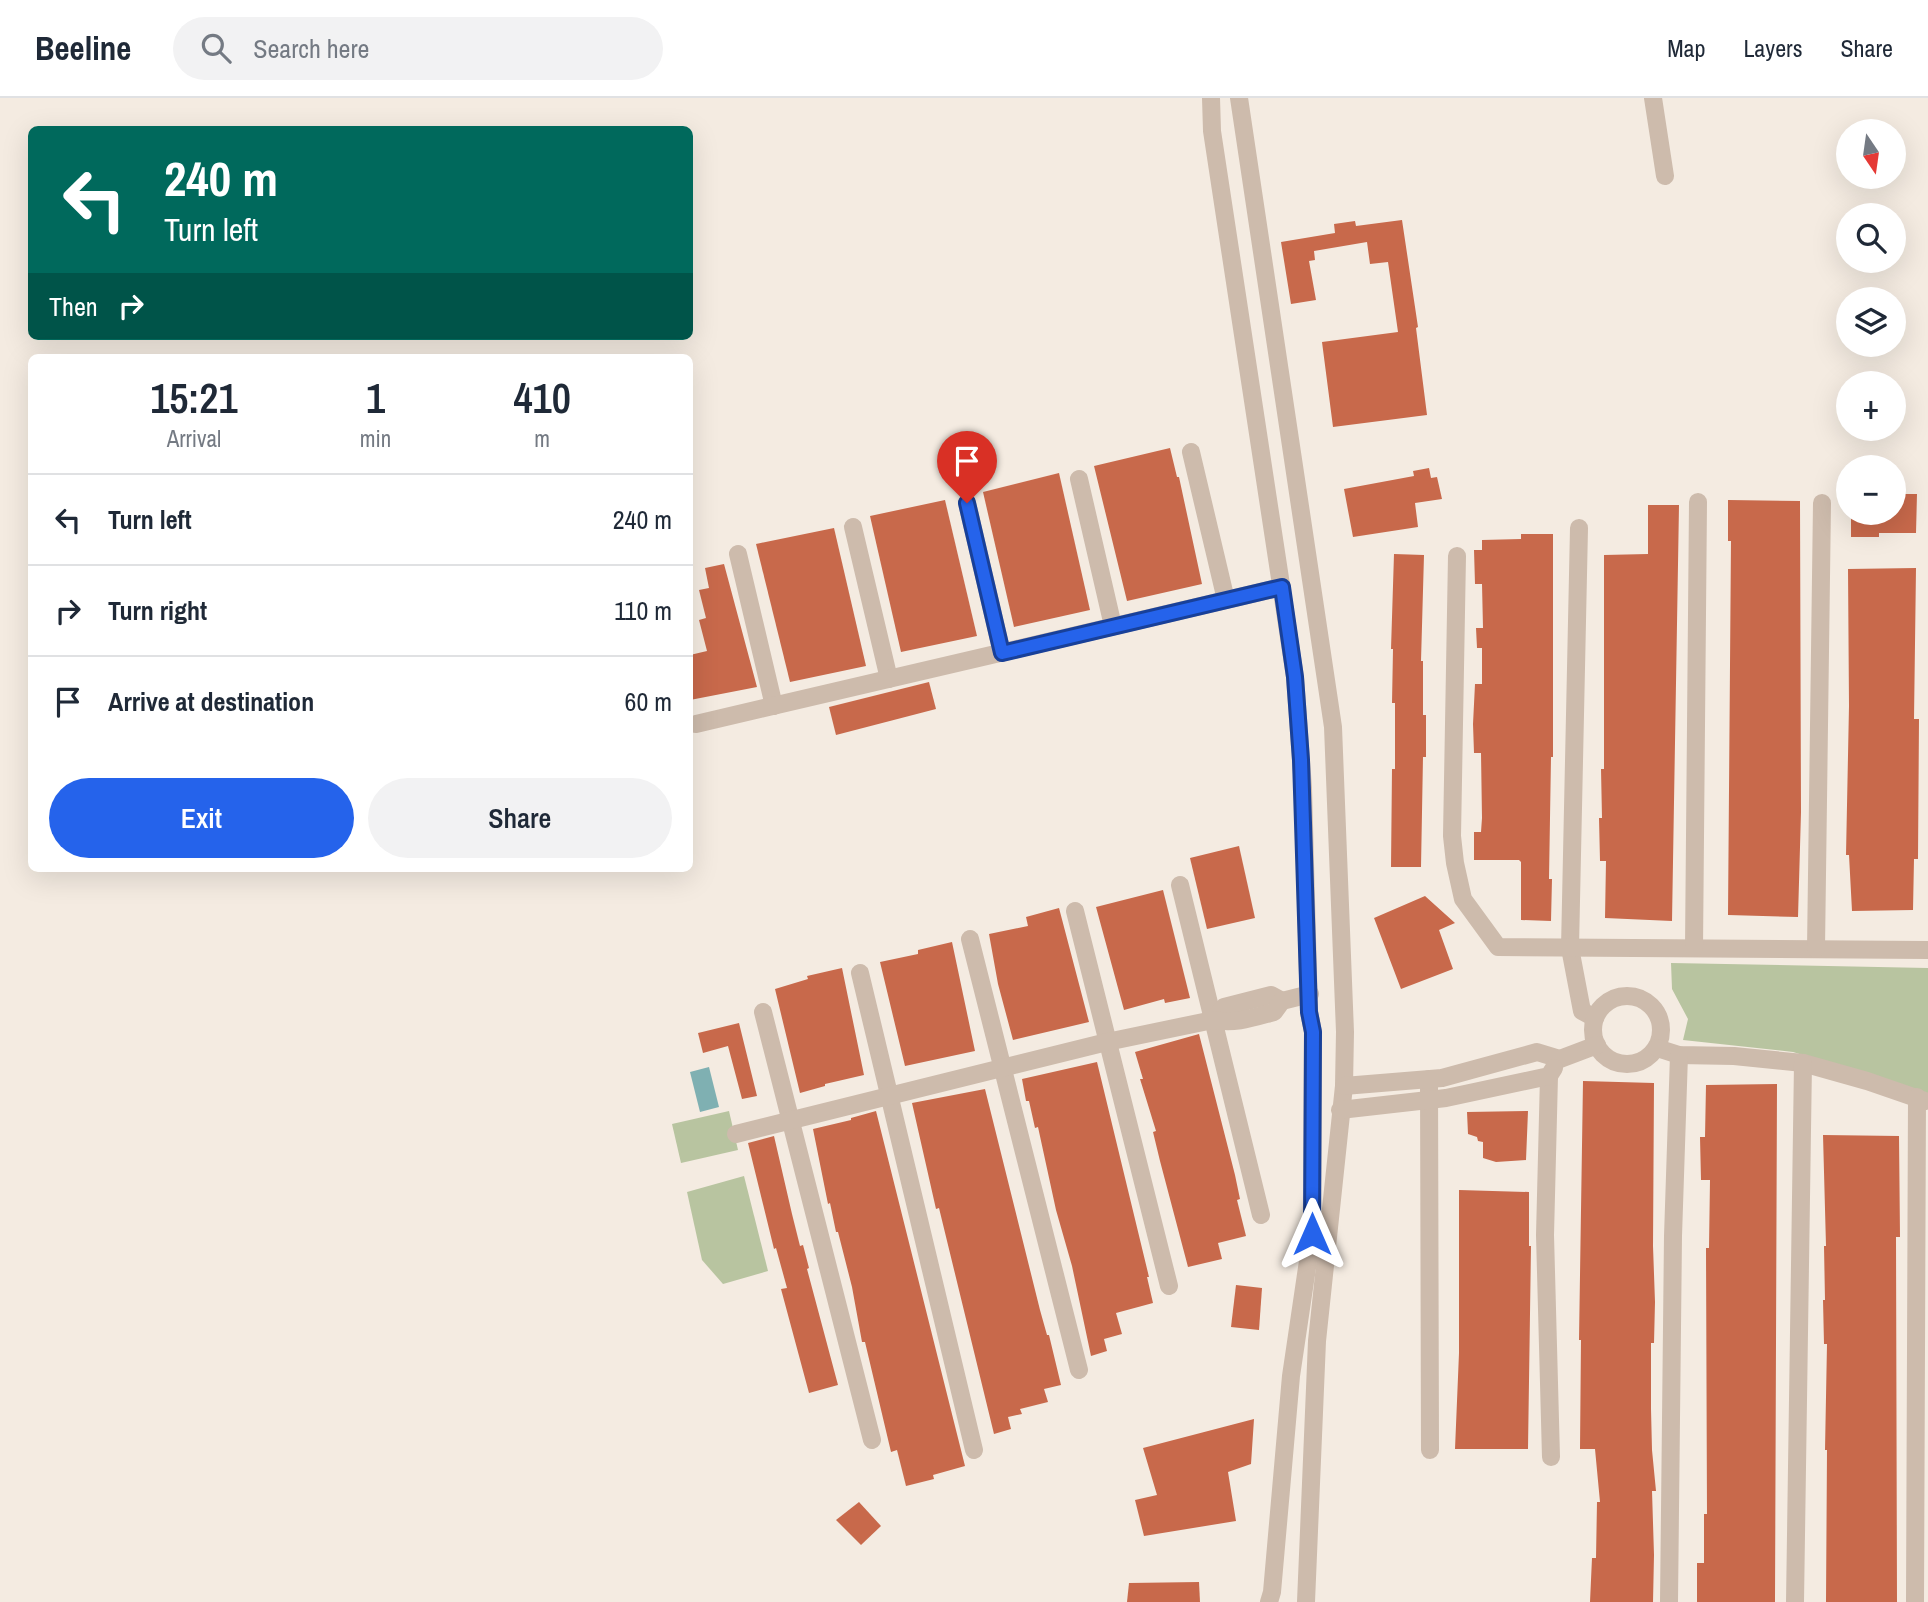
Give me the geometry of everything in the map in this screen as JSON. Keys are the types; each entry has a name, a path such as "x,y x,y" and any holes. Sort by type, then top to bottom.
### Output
{"street":[{"path":"1210,98 1214,144 1296,691 1303,788 1309,1012 1313,1032 1312,1234 1291,1376 1269,1602"},
{"path":"1239,98 1333,727 1345,1032 1344,1086 1318,1328 1306,1602"},
{"path":"1653,98 1665,176"},
{"path":"1191,452 1226,600"},
{"path":"1079,479 1113,626"},
{"path":"1269,503 1300,498"},
{"path":"1694,948 1698,502"},
{"path":"967,503 1002,653"},
{"path":"1816,949 1822,503"},
{"path":"853,527 889,679"},
{"path":"1579,528 1570,948 1582,1011 1595,1018"},
{"path":"738,554 774,706"},
{"path":"1457,556 1452,836 1455,863 1464,899 1498,947 1928,950"},
{"path":"696,724 1282,587"},
{"path":"1180,885 1261,1215"},
{"path":"1075,911 1169,1286"},
{"path":"970,939 1079,1370"},
{"path":"860,973 974,1450"},
{"path":"736,1134 1107,1042 1213,1020 1230,1023 1274,1012 1282,1001 1310,994"},
{"path":"1632,996 1652,1006 1658,1015 1662,1026 1661,1037 1650,1056 1629,1065 1618,1063 1607,1058 1597,1045 1593,1029 1595,1018 1609,1001 1632,996"},
{"path":"763,1012 872,1440"},
{"path":"1550,1457 1545,1235 1549,1076 1560,1059 1597,1045"},
{"path":"1657,1048 1679,1055 1734,1056 1802,1063 1922,1100 1915,1602"},
{"path":"1344,1086 1443,1078 1537,1052 1560,1059"},
{"path":"1669,1602 1673,1236 1679,1055"},
{"path":"1795,1602 1802,1063"},
{"path":"1340,1110 1429,1100 1549,1076"},
{"path":"1429,1079 1430,1450"},
{"path":"1291,1376 1315,1377"}],"green space":[{"path":"1671,963 1928,968 1928,1094 1793,1052 1683,1040 1688,1019 1672,989"},
{"path":"729,1111 738,1150 681,1163 672,1124"},
{"path":"744,1176 768,1271 723,1284 702,1260 687,1192"}],"water":[{"path":"709,1067 719,1107 700,1112 690,1072"}],"building":[{"path":"1402,220 1418,327 1427,415 1333,427 1322,342 1398,332 1388,262 1370,264 1367,242 1314,251 1315,260 1309,261 1316,300 1291,304 1281,242 1335,233 1334,224 1355,221 1356,226"},
{"path":"1170,448 1179,477 1202,584 1127,601 1094,466"},
{"path":"1429,468 1431,478 1437,477 1442,499 1415,503 1418,527 1353,537 1344,489 1414,476 1413,471"},
{"path":"1059,473 1090,610 1014,627 983,492"},
{"path":"1906,494 1917,494 1916,533 1879,533 1879,537 1851,537 1851,525 1906,525"},
{"path":"945,500 977,636 901,652 870,516"},
{"path":"1728,500 1800,501 1801,812 1798,917 1728,915 1731,541 1728,541"},
{"path":"1648,505 1679,505 1672,921 1605,918 1606,861 1600,861 1601,769 1604,769 1604,555 1648,554"},
{"path":"834,528 866,666 790,682 756,544"},
{"path":"1521,534 1553,534 1553,757 1549,879 1552,879 1551,921 1521,920 1519,860 1474,860 1474,832 1481,832 1482,818 1481,753 1474,753 1473,724 1475,684 1482,684 1482,648 1477,648 1476,628 1483,628 1482,584 1475,584 1474,550 1482,550 1482,540 1521,539"},
{"path":"1394,554 1424,555 1421,661 1423,715 1426,715 1426,757 1423,757 1421,867 1391,867 1392,769 1395,769 1395,703 1392,703 1391,649"},
{"path":"724,564 757,687 693,699 693,654 707,651 699,620 706,618 699,590 709,588 705,568"},
{"path":"1916,568 1914,719 1919,719 1918,859 1914,859 1913,910 1852,911 1849,855 1846,855 1848,569"},
{"path":"929,682 936,709 836,735 829,707"},
{"path":"1239,846 1255,918 1207,929 1190,858"},
{"path":"1163,890 1190,998 1165,1003 1164,999 1124,1010 1096,907"},
{"path":"1425,896 1455,923 1439,930 1453,969 1401,989 1374,918"},
{"path":"1059,908 1089,1022 1013,1040 998,984 989,934 1028,926 1026,917"},
{"path":"952,942 975,1051 905,1066 880,962 918,954 918,950"},
{"path":"842,968 864,1075 800,1093 775,989 808,979 807,976"},
{"path":"739,1023 757,1096 742,1099 728,1046 703,1053 698,1033"},
{"path":"1199,1034 1235,1175 1240,1199 1237,1200 1246,1236 1218,1243 1222,1259 1188,1267 1135,1052"},
{"path":"1097,1062 1153,1303 1116,1313 1122,1334 1104,1339 1107,1351 1091,1356 1038,1127 1035,1128 1029,1101 1026,1101 1022,1079"},
{"path":"1583,1081 1654,1083 1655,1302 1654,1343 1651,1343 1651,1409 1656,1491 1652,1491 1653,1602 1590,1602 1592,1558 1596,1558 1597,1502 1600,1502 1595,1449 1580,1449"},
{"path":"1777,1084 1775,1602 1697,1602 1697,1563 1704,1563 1704,1514 1707,1514 1706,1248 1709,1248 1710,1180 1701,1180 1700,1137 1705,1137 1706,1085"},
{"path":"985,1089 1061,1385 1044,1389 1048,1402 1020,1409 1022,1414 1008,1417 1011,1429 994,1434 939,1208 936,1209 912,1103"},
{"path":"876,1111 965,1466 933,1475 934,1479 906,1486 897,1450 891,1452 865,1342 862,1342 852,1287 830,1203 828,1204 813,1129"},
{"path":"1528,1111 1526,1160 1496,1162 1483,1158 1483,1142 1468,1134 1467,1112"},
{"path":"1823,1135 1899,1136 1900,1237 1896,1237 1897,1602 1826,1602 1827,1344 1824,1344 1823,1300 1826,1246"},
{"path":"774,1136 800,1246 803,1245 838,1385 809,1393 781,1289 787,1288 776,1248 774,1249 748,1143"},
{"path":"1459,1190 1529,1192 1531,1246 1528,1449 1455,1449 1459,1353"},
{"path":"1236,1285 1262,1288 1259,1330 1231,1327"},
{"path":"1254,1419 1251,1464 1228,1472 1236,1521 1144,1536 1135,1500 1157,1495 1143,1448"},
{"path":"859,1502 881,1526 861,1545 836,1520"},
{"path":"1199,1582 1200,1602 1127,1602 1129,1583"}],"route":[{"path":"967,503 1002,653 1282,587 1295,677 1303,788 1309,1012 1313,1032 1312,1234"}]}
